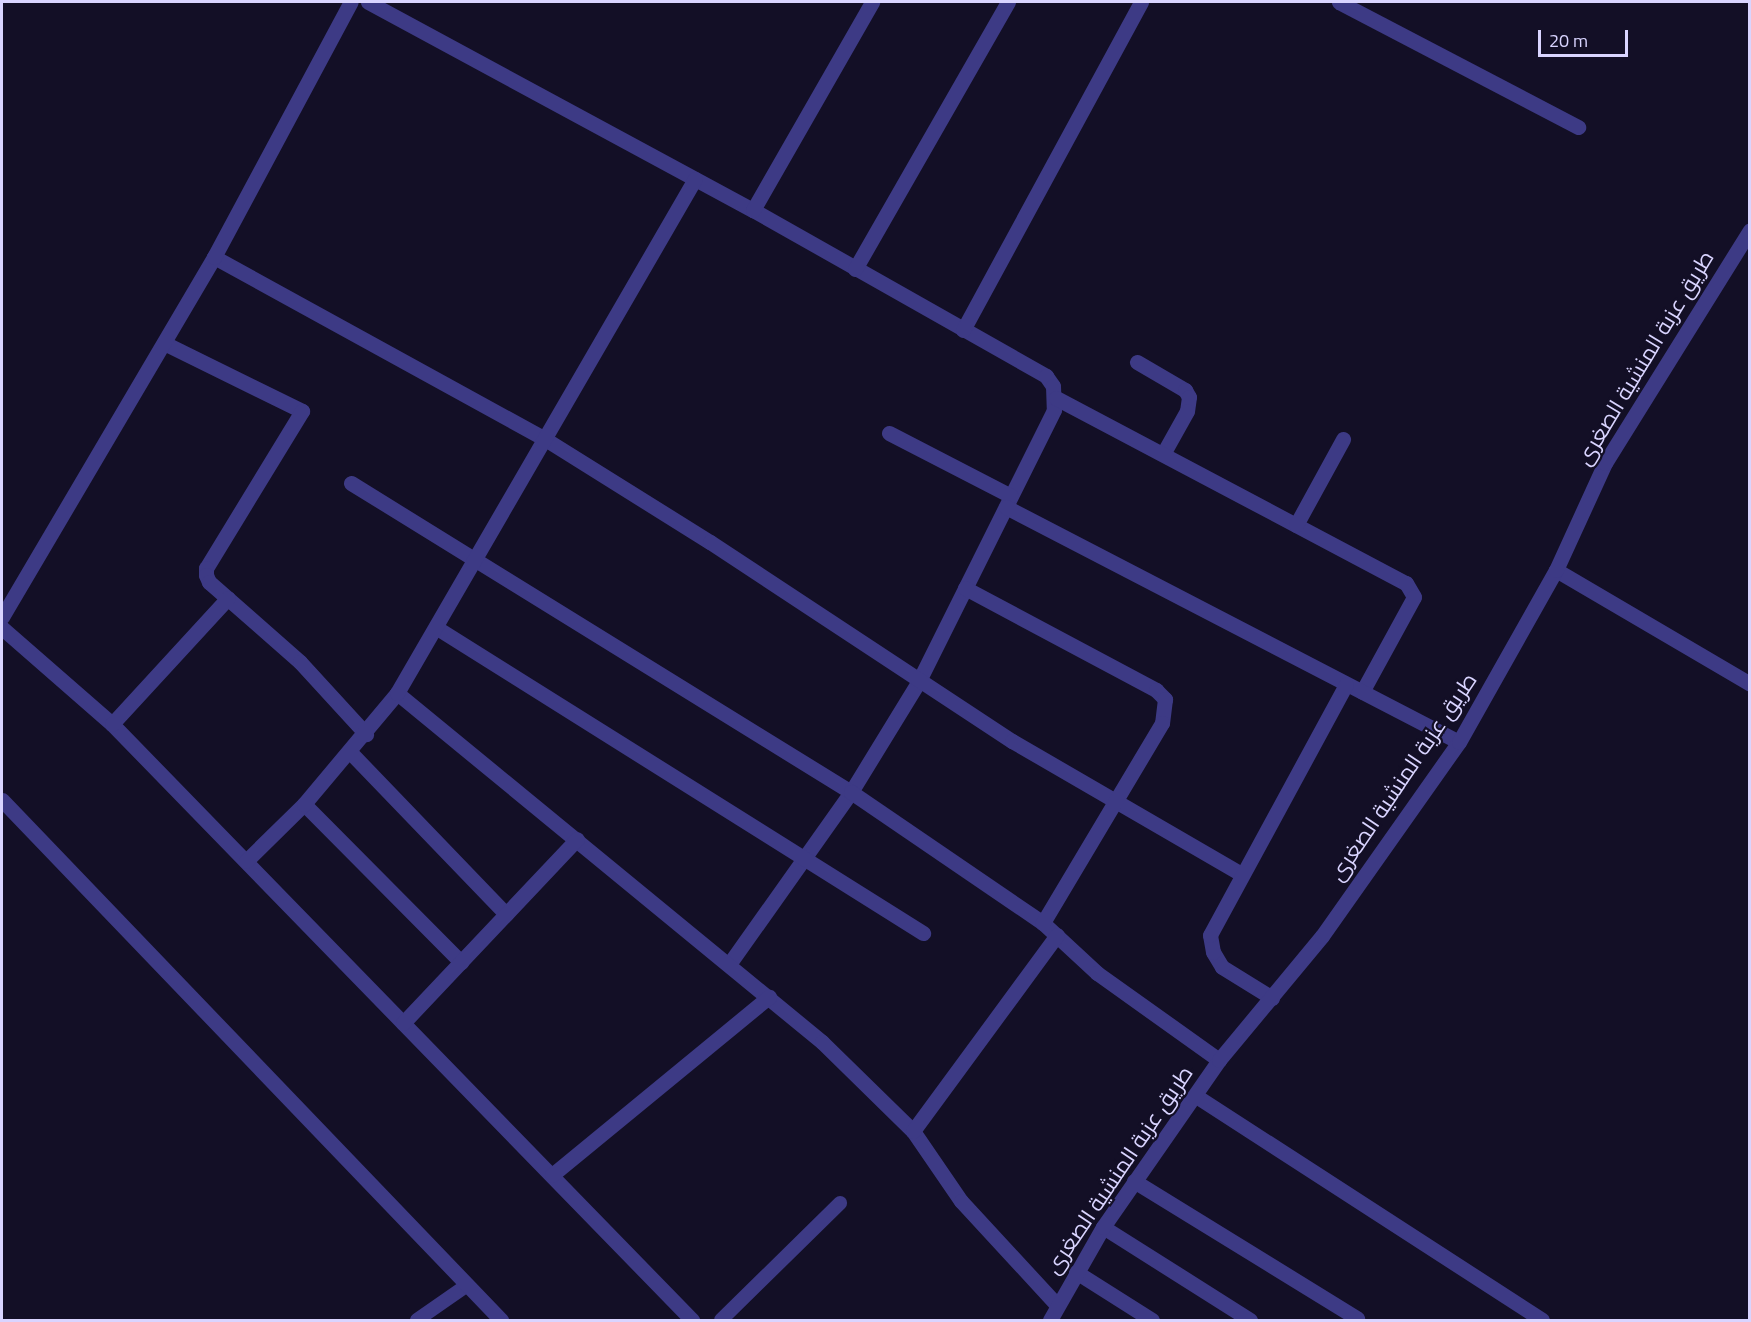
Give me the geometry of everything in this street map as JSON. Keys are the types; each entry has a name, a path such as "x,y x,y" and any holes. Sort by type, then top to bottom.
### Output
{"street":[{"path":"2,617 214,257 351,2"},
{"path":"368,2 753,210 1046,376 1056,398 1054,410 919,681 851,792 729,964"},
{"path":"753,210 872,2"},
{"path":"855,269 1008,2"},
{"path":"963,330 1141,2"},
{"path":"1339,2 1578,127"},
{"path":"246,861 304,804 366,734 397,693 437,628 695,179"},
{"name":"طريق عزبة المنشية الصغرى","path":"1050,1320 1103,1227 1219,1060 1272,998 1369,872 1459,742 1556,570 1605,463 1744,249 1749,230"},
{"path":"214,257 545,439 710,542 919,681 1241,874"},
{"path":"164,343 302,411 206,568 208,582 300,662 366,734"},
{"path":"1137,362 1185,390 1189,397 1187,411 1163,454"},
{"path":"1056,398 1412,589 1414,597 1362,692"},
{"path":"889,433 1008,501 1346,684 1459,742"},
{"path":"1296,525 1343,439"},
{"path":"351,483 851,792 1043,923 1097,973 1219,1060"},
{"path":"1556,570 1749,684"},
{"path":"965,588 1156,690 1165,699 1162,723 1043,923"},
{"path":"112,724 228,598"},
{"path":"2,628 112,724 692,1320"},
{"path":"437,628 923,933"},
{"path":"1272,998 1222,967 1213,952 1210,935 1216,918 1346,684"},
{"path":"397,693 769,997 914,1131 962,1201 1057,1305"},
{"path":"350,752 506,914"},
{"path":"2,800 501,1320"},
{"path":"304,804 461,962"},
{"path":"403,1023 577,839"},
{"path":"914,1131 1057,935"},
{"path":"552,1175 769,997"},
{"path":"1196,1096 1542,1320"},
{"path":"1134,1181 1357,1318"},
{"path":"1103,1227 1250,1320"},
{"path":"1076,1272 1152,1320"}],"lane":[{"path":"721,1320 840,1203"},
{"path":"417,1320 466,1286"}]}
